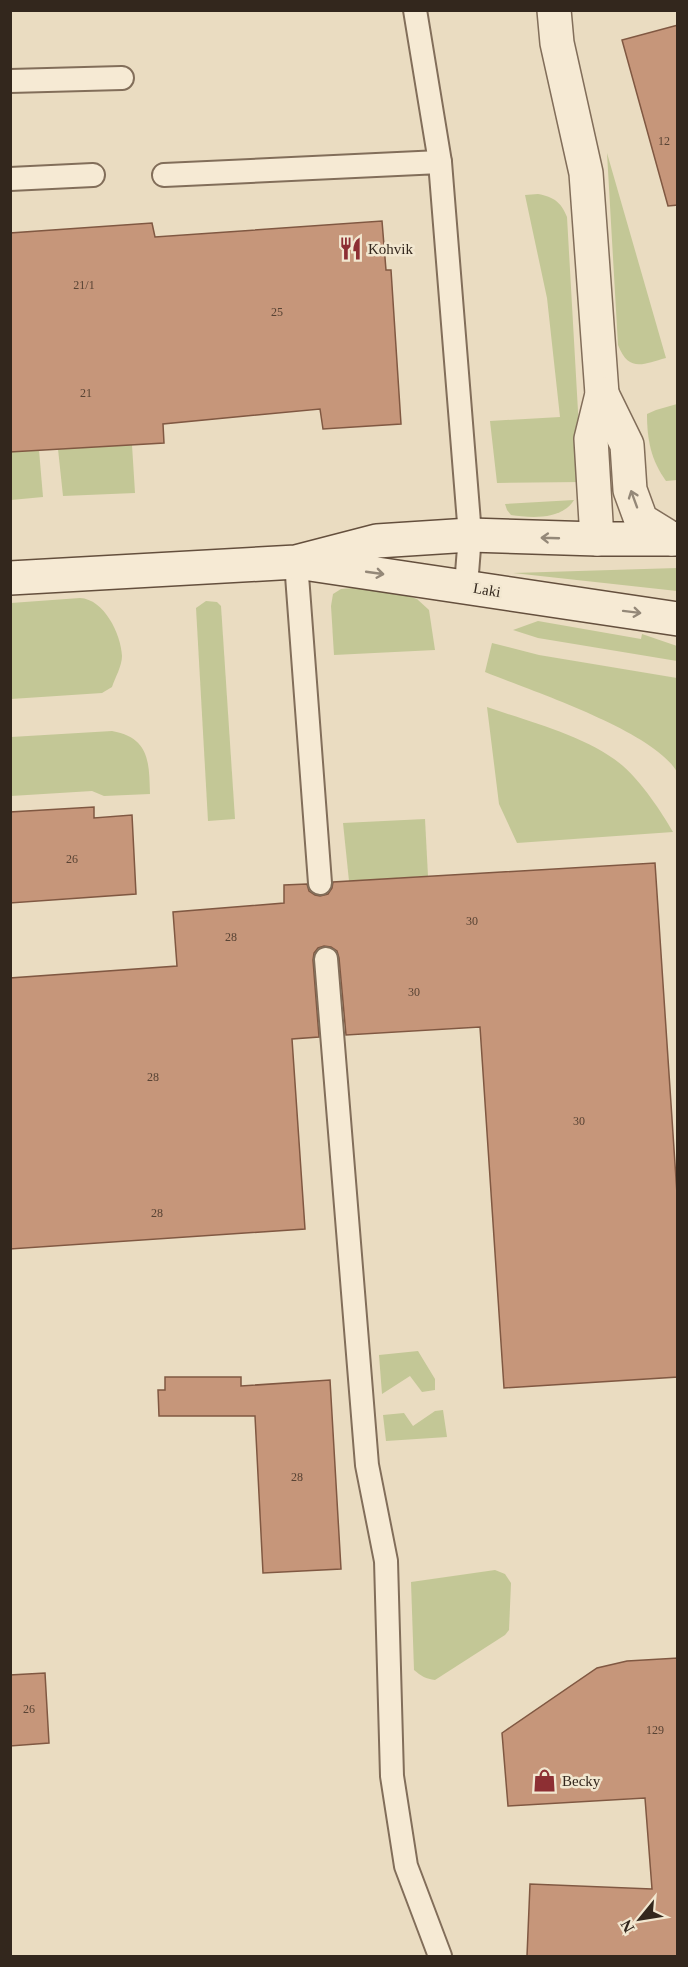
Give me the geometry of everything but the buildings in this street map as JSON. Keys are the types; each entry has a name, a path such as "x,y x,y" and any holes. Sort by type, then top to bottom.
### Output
{"street":[{"path":"554,10 557,43 586,173 602,394 591,439 597,539"},
{"path":"602,394 627,445 630,490 641,520 675,539"},
{"name":"Laki","path":"296,562 377,541 470,535 675,539"},
{"name":"Laki","path":"10,578 296,562 678,620"}],"lane":[{"path":"415,10 440,162 470,535 466,586"},
{"path":"10,81 122,78"},
{"path":"164,175 440,162"},
{"path":"10,179 93,175"},
{"path":"296,562 320,883"},
{"path":"326,958 367,1465 386,1562 392,1776 406,1866 440,1956"}],"green space":[{"path":"607,153 666,358 644,364 627,360 618,345"},
{"path":"538,194 556,201 567,217 582,482 497,483 490,421 560,417 547,298 525,195"},
{"path":"677,404 677,480 666,481 651,449 647,414"},
{"path":"132,445 135,493 63,496 58,449"},
{"path":"39,450 43,497 11,500 11,452"},
{"path":"574,500 562,511 537,517 511,515 505,504"},
{"path":"677,568 677,591 513,573"},
{"path":"377,586 417,599 429,610 435,650 334,655 331,606 333,594 341,589"},
{"path":"80,598 97,604 115,628 121,647 122,660 112,687 102,693 11,699 11,603"},
{"path":"206,601 217,602 221,606 235,819 208,821 196,608"},
{"path":"538,621 641,639 642,634 677,646 677,661 538,638 513,630"},
{"path":"492,643 539,655 677,678 677,772 664,757 619,727 485,672"},
{"path":"487,707 576,738 609,755 637,781 657,806 673,832 517,843 499,804"},
{"path":"112,731 134,739 145,753 148,762 150,794 104,796 92,791 11,796 11,737"},
{"path":"425,819 428,876 349,881 343,823"},
{"path":"418,1351 435,1379 435,1390 422,1392 410,1376 382,1394 379,1355"},
{"path":"443,1410 447,1437 386,1441 383,1415 404,1413 413,1426 435,1411"},
{"path":"495,1570 505,1574 511,1583 509,1630 505,1635 435,1680 419,1674 414,1670 411,1582"}],"place":[{"name":"Kohvik","path":"350,249"},
{"name":"Becky","path":"544,1781"}]}
